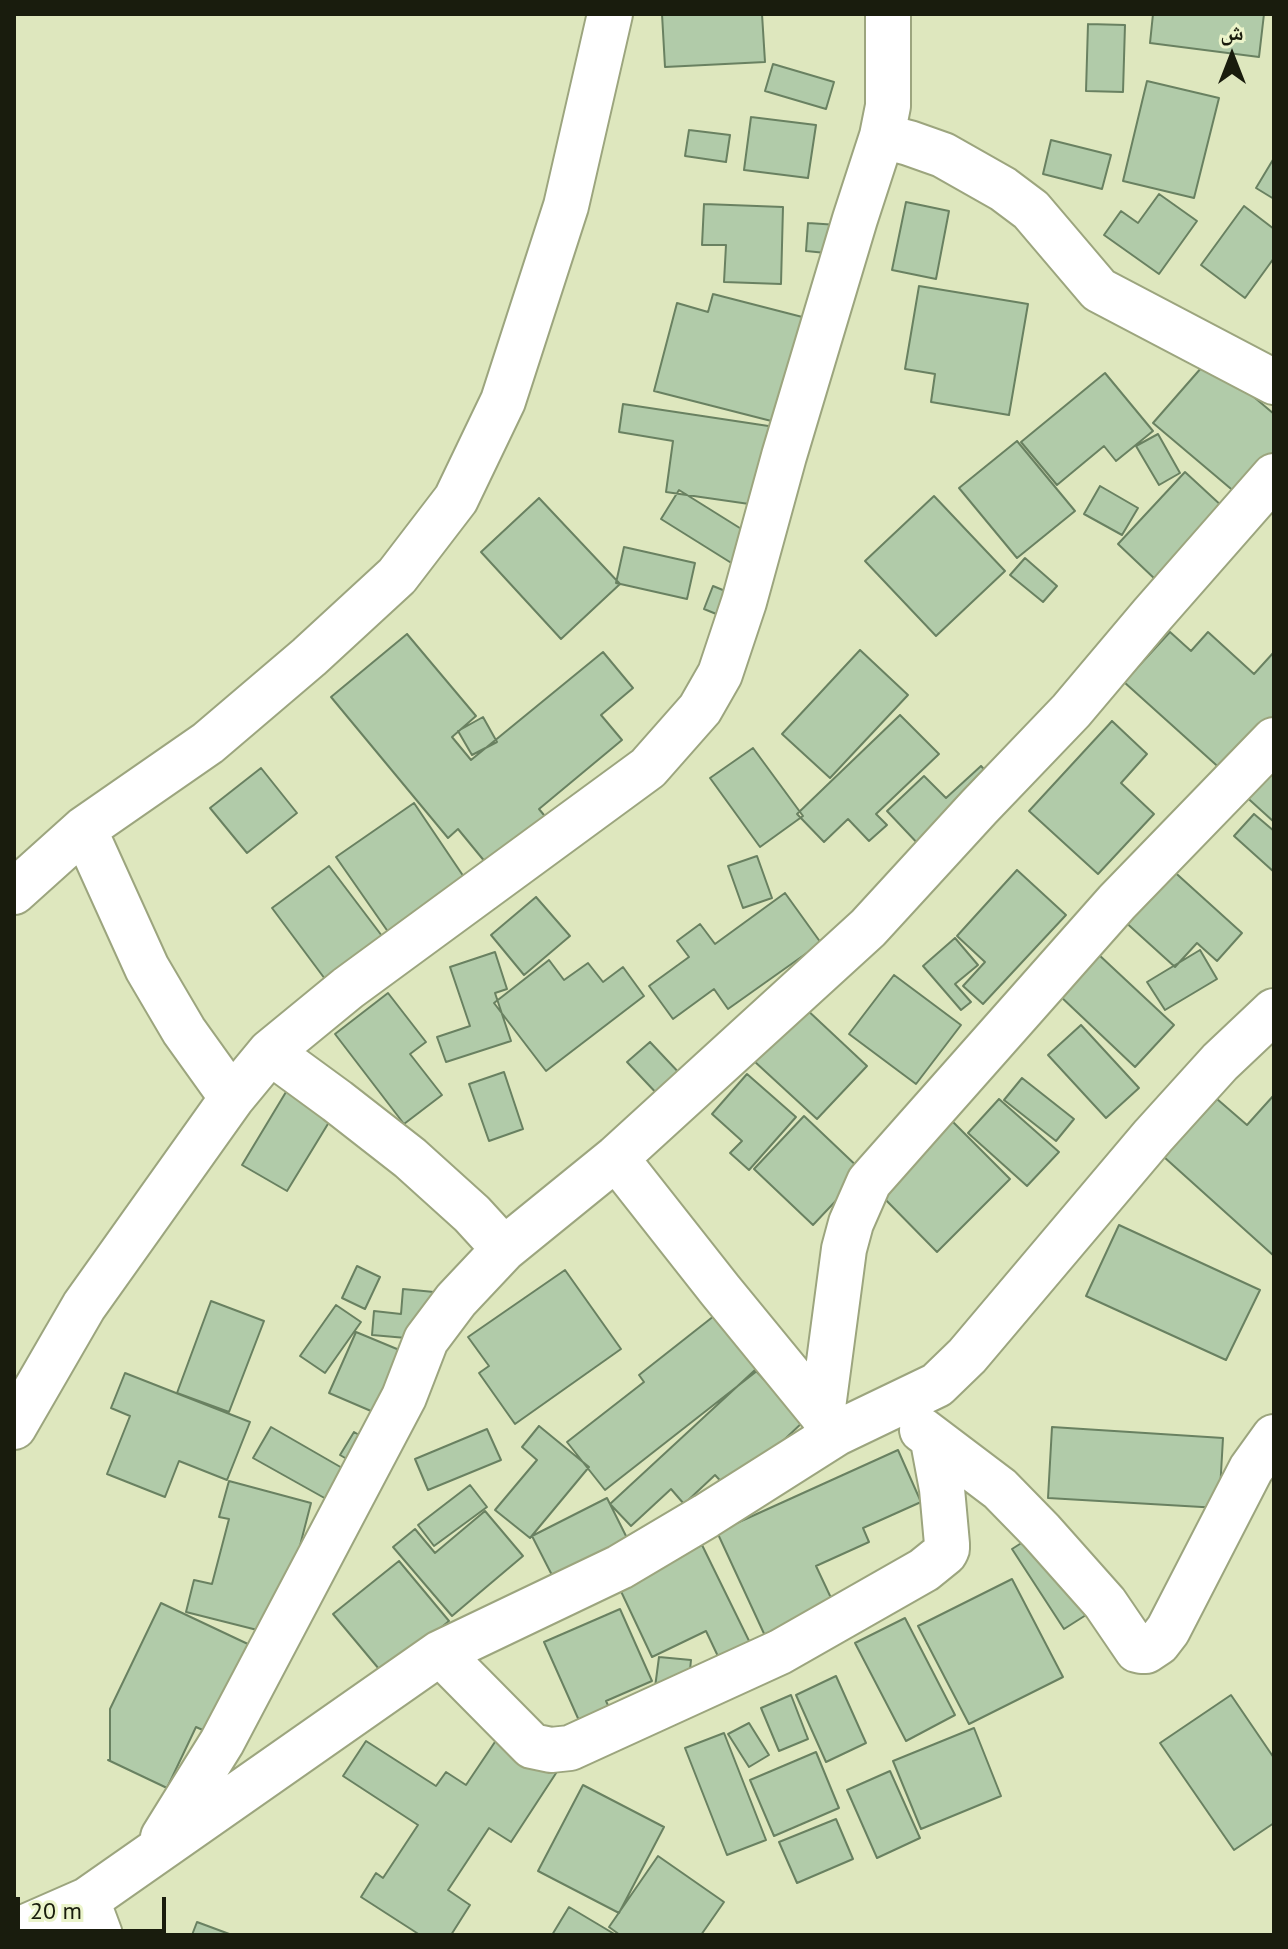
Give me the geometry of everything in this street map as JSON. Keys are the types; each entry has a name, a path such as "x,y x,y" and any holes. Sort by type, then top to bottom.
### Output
{"street":[{"path":"14,892 84,829 208,743 309,657 397,576 456,499 503,401 566,206 610,14"},
{"path":"14,1427 84,1306 232,1098 270,1052 348,988 648,768 700,709 720,674 744,602 784,456 882,136 888,106 888,14"},
{"path":"882,136 943,155 1003,189 1031,210 1099,290 1274,382"},
{"path":"14,1932 94,1917 153,1853 222,1742 404,1397 426,1340 456,1300 504,1249 616,1158 868,928 1071,711 1274,476"},
{"path":"830,1424 844,1249 851,1223 869,1182 1117,902 1274,740"},
{"path":"84,829 147,968 184,1031 232,1098"},
{"path":"153,1853 440,1653 620,1567 706,1516 830,1424 893,1405 937,1385 967,1356 1153,1136 1220,1062 1274,1011"},
{"path":"270,1052 410,1158 472,1214 504,1249"},
{"path":"616,1158 830,1424"},
{"path":"893,1405 933,1441 1000,1489 1105,1603 1137,1650 1146,1651 1158,1643 1168,1630 1251,1469 1274,1437"},
{"path":"440,1653 532,1746 551,1750 570,1748 780,1652 924,1570 945,1553 947,1544 942,1489 933,1441"}],"building":[{"path":"662,14 762,14 765,62 665,67"},
{"path":"1153,14 1264,14 1259,57 1150,43"},
{"path":"1088,24 1125,25 1123,92 1086,91"},
{"path":"773,64 834,82 826,109 765,91"},
{"path":"1147,81 1219,98 1194,198 1123,181"},
{"path":"751,117 816,125 808,178 744,170"},
{"path":"689,130 730,135 726,162 685,156"},
{"path":"1051,140 1111,155 1102,189 1043,174"},
{"path":"1274,158 1274,199 1256,188"},
{"path":"1159,194 1197,221 1159,274 1104,235 1121,211 1138,223"},
{"path":"906,202 949,211 936,279 892,270"},
{"path":"704,204 783,207 781,284 724,282 726,245 702,245"},
{"path":"1244,206 1274,229 1274,258 1245,298 1201,265"},
{"path":"808,223 838,225 836,254 806,251"},
{"path":"919,286 1028,304 1009,415 931,402 935,374 905,369"},
{"path":"713,294 814,320 787,425 654,391 677,303 708,312"},
{"path":"1209,359 1274,414 1274,463 1243,499 1153,423"},
{"path":"1105,373 1153,431 1116,461 1104,446 1057,485 1021,442"},
{"path":"623,404 775,427 763,506 666,492 673,441 619,432"},
{"path":"1158,434 1180,473 1159,485 1136,446"},
{"path":"1017,441 1075,511 1017,558 959,488"},
{"path":"1185,472 1224,508 1156,580 1118,544"},
{"path":"1100,486 1138,508 1122,535 1084,514"},
{"path":"679,490 751,535 733,564 661,519"},
{"path":"934,496 1005,571 936,636 865,561"},
{"path":"539,498 620,584 561,639 481,552"},
{"path":"624,547 695,563 687,599 616,583"},
{"path":"1025,558 1057,586 1043,602 1010,575"},
{"path":"713,586 745,599 736,622 704,609"},
{"path":"1170,632 1191,651 1208,632 1254,674 1274,652 1274,717 1224,772 1124,682"},
{"path":"407,634 476,716 452,737 471,760 603,652 633,688 601,715 622,740 539,809 553,826 495,874 458,829 448,838 331,697"},
{"path":"860,650 908,695 830,778 782,734"},
{"path":"900,715 939,754 876,814 887,825 869,841 848,819 824,842 797,814"},
{"path":"483,717 497,742 472,755 458,731"},
{"path":"1112,721 1147,754 1121,783 1154,814 1098,874 1029,811"},
{"path":"1274,738 1274,822 1231,783"},
{"path":"753,748 803,816 760,847 710,778"},
{"path":"981,766 994,780 921,847 887,811 924,776 946,798"},
{"path":"261,768 297,813 247,853 210,808"},
{"path":"414,803 468,883 391,936 336,857"},
{"path":"1254,814 1274,831 1274,872 1234,836"},
{"path":"757,856 772,898 743,908 728,866"},
{"path":"329,866 382,936 325,979 272,908"},
{"path":"1169,867 1242,933 1217,961 1197,943 1175,967 1122,919"},
{"path":"1017,870 1066,915 983,1004 963,986 985,962 957,936"},
{"path":"785,893 821,943 728,1009 714,989 673,1019 649,986 689,957 677,941 700,924 715,944"},
{"path":"536,897 570,936 524,975 491,935"},
{"path":"955,938 978,965 955,984 971,1002 961,1010 923,966"},
{"path":"1200,950 1217,979 1165,1010 1147,982"},
{"path":"495,952 507,989 495,993 511,1041 446,1062 437,1037 470,1026 450,967"},
{"path":"1098,954 1174,1025 1135,1067 1059,995"},
{"path":"549,960 564,980 588,963 603,982 623,967 644,996 546,1071 494,1003"},
{"path":"894,975 961,1025 916,1084 849,1034"},
{"path":"388,993 426,1042 410,1054 442,1095 404,1124 335,1034"},
{"path":"804,1007 867,1066 817,1119 754,1061"},
{"path":"1081,1025 1139,1088 1106,1118 1048,1055"},
{"path":"650,1042 683,1077 661,1098 627,1062"},
{"path":"504,1072 523,1129 489,1141 469,1084"},
{"path":"747,1074 796,1117 749,1170 730,1153 742,1141 712,1114"},
{"path":"1022,1078 1074,1119 1056,1141 1004,1100"},
{"path":"289,1087 334,1114 287,1191 242,1165"},
{"path":"1274,1095 1274,1256 1164,1157 1217,1099 1247,1125"},
{"path":"999,1099 1059,1152 1027,1186 968,1133"},
{"path":"804,1116 863,1172 813,1225 754,1169"},
{"path":"950,1119 1010,1179 937,1252 877,1191"},
{"path":"1119,1225 1260,1290 1226,1360 1086,1296"},
{"path":"357,1266 380,1277 365,1309 342,1298"},
{"path":"565,1270 621,1349 515,1424 479,1373 489,1366 468,1337"},
{"path":"403,1289 434,1292 429,1340 372,1335 374,1311 401,1314"},
{"path":"211,1301 264,1321 229,1412 177,1393"},
{"path":"336,1305 361,1322 325,1373 300,1356"},
{"path":"719,1312 762,1367 605,1490 567,1442 644,1382 639,1375"},
{"path":"356,1332 409,1354 406,1426 329,1393"},
{"path":"755,1370 804,1421 730,1491 715,1475 684,1504 671,1489 631,1526 610,1504"},
{"path":"125,1373 250,1422 227,1480 179,1461 165,1497 107,1474 130,1416 111,1408"},
{"path":"539,1426 589,1467 530,1538 495,1510 537,1460 522,1447"},
{"path":"271,1427 370,1484 353,1514 253,1458"},
{"path":"1052,1427 1223,1438 1219,1508 1048,1498"},
{"path":"487,1429 501,1460 428,1490 415,1459"},
{"path":"354,1432 390,1453 376,1476 340,1455"},
{"path":"898,1450 921,1502 863,1528 869,1542 816,1566 848,1634 779,1666 717,1532"},
{"path":"229,1481 311,1503 277,1635 186,1612 194,1580 212,1584 229,1519 219,1517"},
{"path":"470,1485 487,1507 434,1546 418,1525"},
{"path":"607,1498 630,1544 555,1581 532,1536"},
{"path":"485,1511 523,1556 452,1616 393,1547 415,1529 435,1553"},
{"path":"1045,1528 1097,1608 1064,1629 1012,1549"},
{"path":"702,1545 755,1653 724,1669 706,1631 652,1657 618,1585"},
{"path":"399,1561 449,1621 384,1675 333,1614"},
{"path":"1012,1579 1063,1677 969,1724 918,1626"},
{"path":"161,1603 286,1662 223,1739 196,1727 167,1788 108,1760 110,1709"},
{"path":"620,1609 652,1681 606,1701 615,1720 585,1734 544,1642"},
{"path":"905,1618 955,1715 906,1741 855,1643"},
{"path":"659,1657 691,1660 687,1700 654,1695"},
{"path":"836,1676 866,1743 826,1762 796,1695"},
{"path":"791,1695 808,1739 779,1751 761,1708"},
{"path":"1231,1695 1274,1758 1274,1823 1234,1850 1160,1743"},
{"path":"749,1723 769,1755 749,1767 728,1734"},
{"path":"505,1727 562,1764 511,1842 489,1828 448,1890 470,1905 451,1935 420,1935 361,1897 376,1873 383,1878 418,1825 343,1776 366,1741 436,1786 446,1772 466,1785"},
{"path":"974,1728 1001,1796 921,1829 893,1761"},
{"path":"724,1733 766,1840 727,1855 685,1748"},
{"path":"816,1752 839,1808 774,1836 750,1780"},
{"path":"890,1771 920,1838 877,1858 847,1790"},
{"path":"583,1785 664,1827 619,1913 538,1871"},
{"path":"836,1819 853,1859 797,1883 779,1842"},
{"path":"658,1856 724,1902 701,1935 620,1935 609,1927"},
{"path":"569,1907 616,1935 552,1935"},
{"path":"197,1922 232,1935 192,1935"}]}
